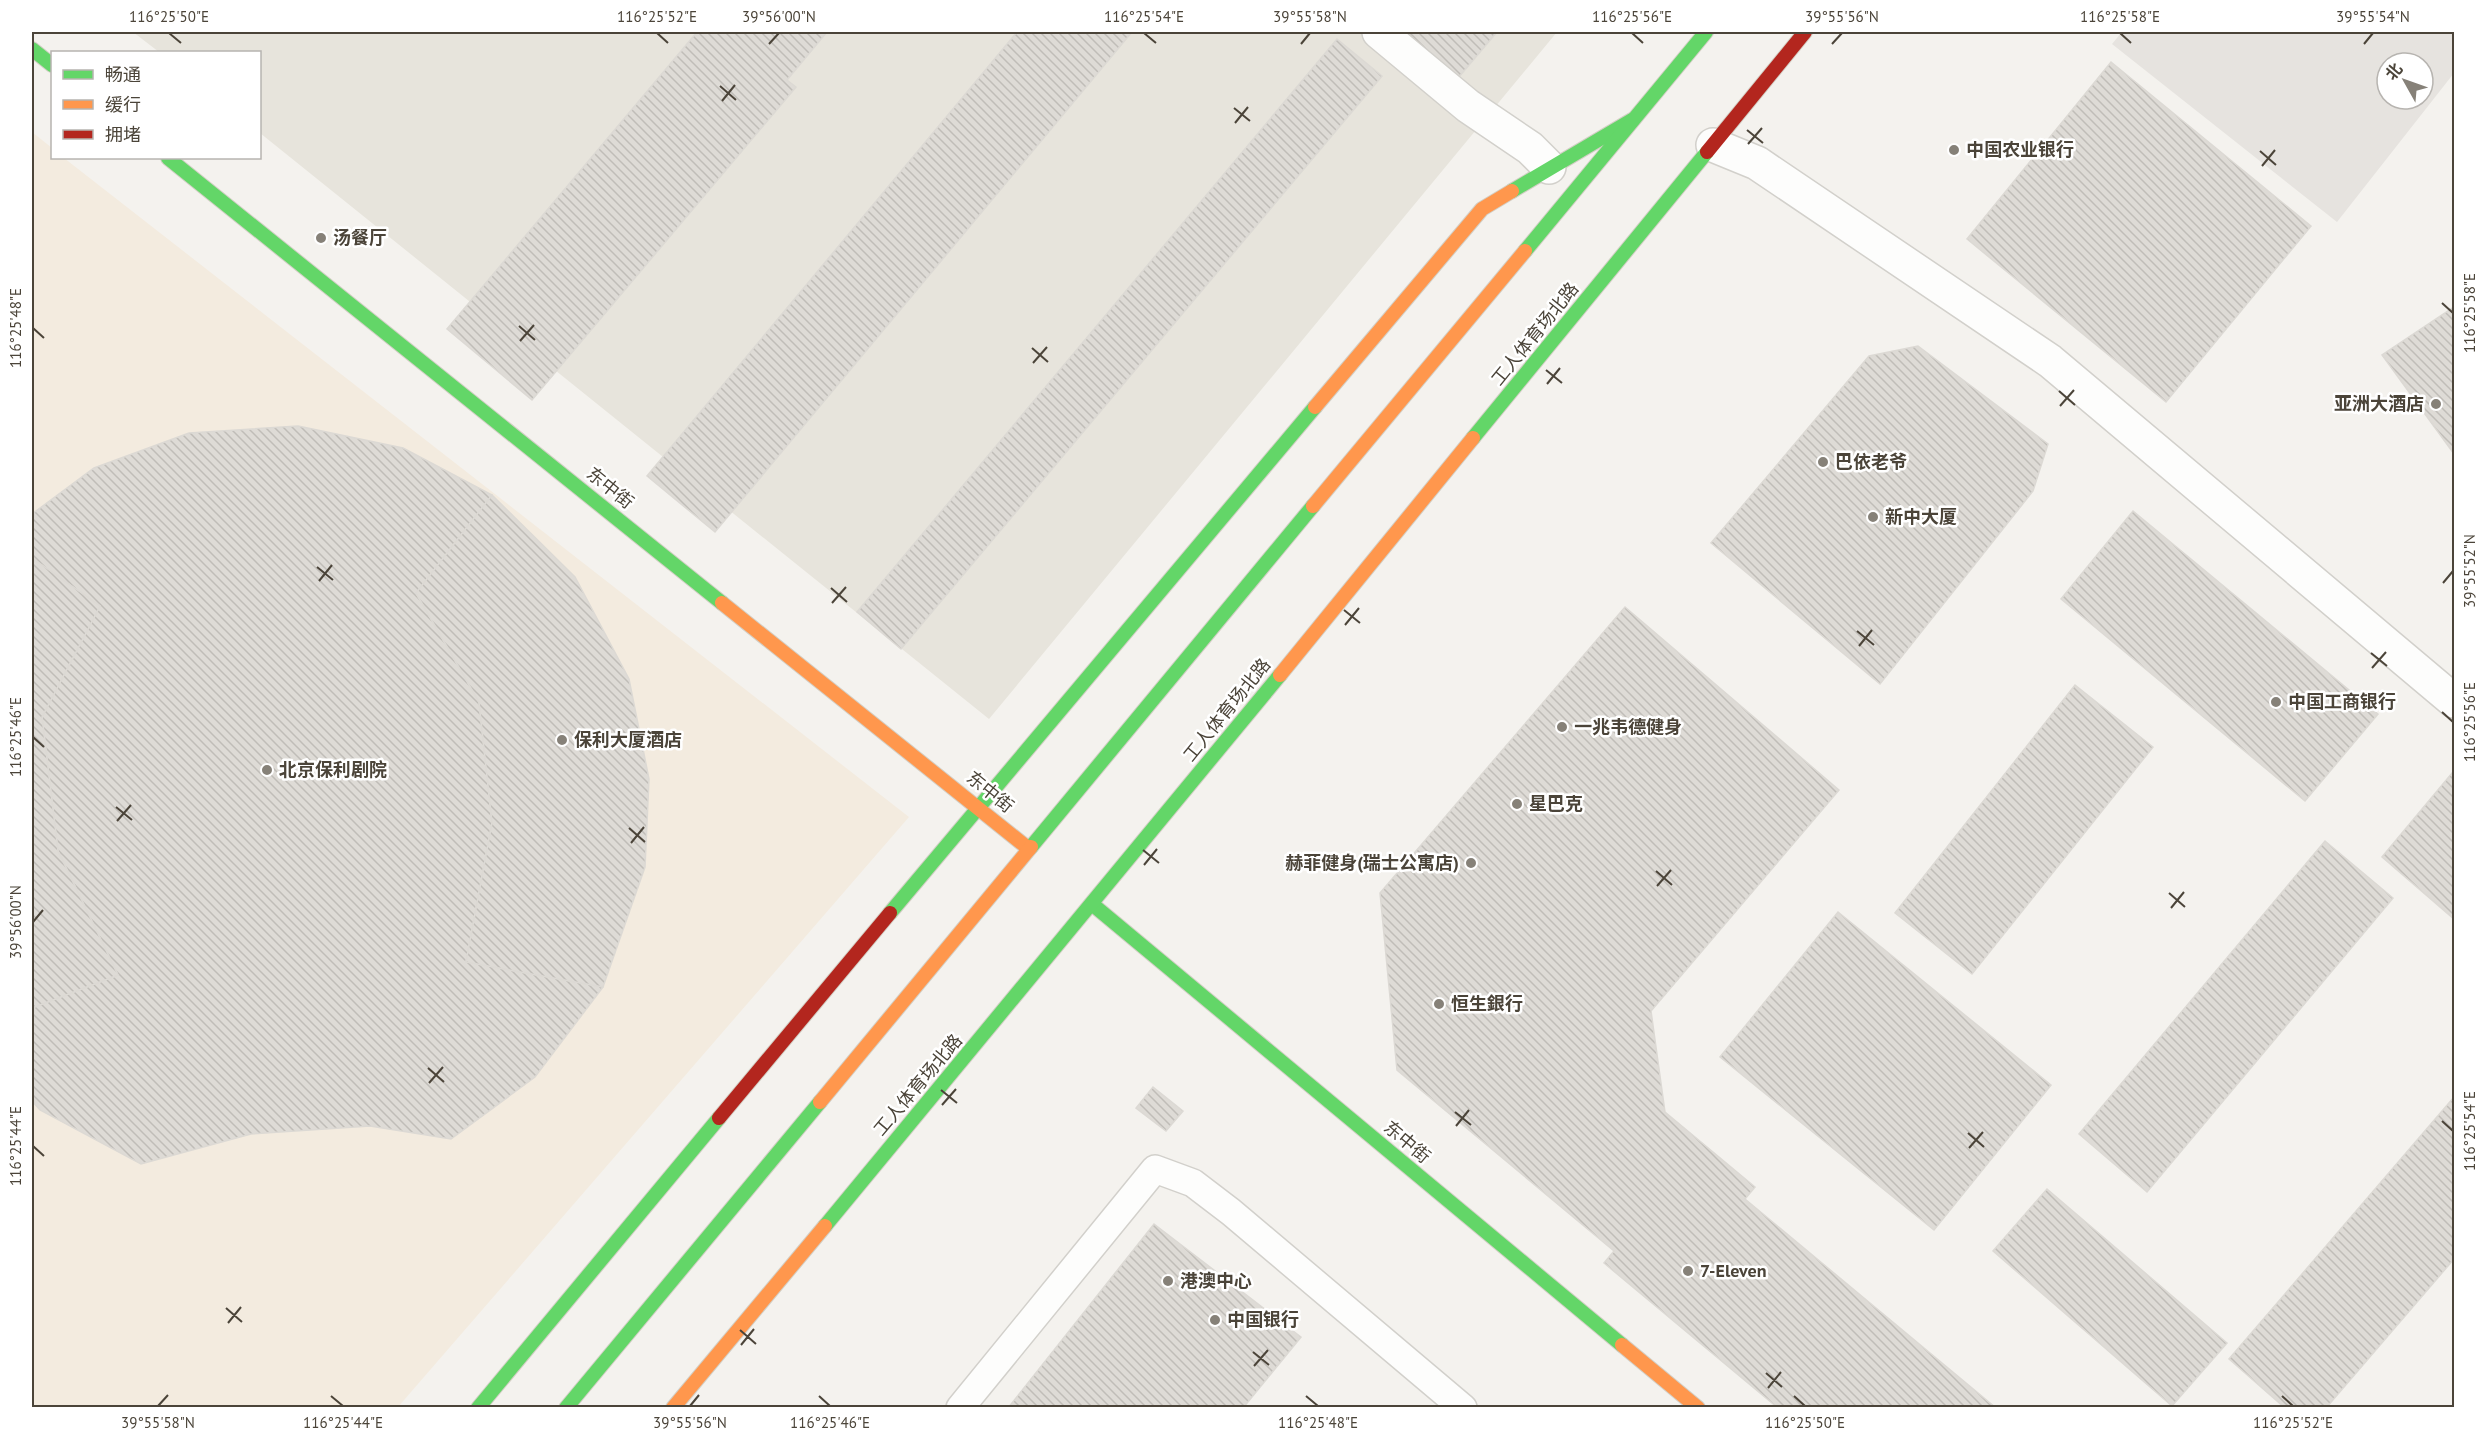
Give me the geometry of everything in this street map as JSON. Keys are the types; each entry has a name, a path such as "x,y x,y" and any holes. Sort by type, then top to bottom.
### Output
{"street":[{"path":"1379,32 1468,106 1530,148 1550,167"},
{"path":"566,1407 1706,32"},
{"name":"工人体育场北路","path":"673,1407 1092,904 1805,32"},
{"path":"32,49 51,64"},
{"path":"478,1407 979,805 1482,209 1633,120"},
{"path":"1713,145 1757,164 2050,361 2454,700"},
{"name":"东中街","path":"169,159 979,805 1029,849"},
{"name":"东中街","path":"1092,904 1698,1407"}],"lane":[{"path":"960,1407 1155,1169 1193,1183 1231,1212 1463,1407"}],"shaded area":[{"path":"133,32 1557,32 989,719 261,134 261,51 158,51"},
{"path":"2122,32 2454,32 2454,73 2435,97 2435,51 2375,51 2375,111 2424,111 2337,222 2112,44"},
{"path":"32,132 51,147 51,159 65,159 909,817 398,1407 32,1407"}],"building":[{"path":"697,32 827,32 787,80 796,87 532,400 447,329"},
{"path":"1017,32 1132,32 715,532 647,476"},
{"path":"1391,32 1497,32 1453,84"},
{"path":"1337,39 1382,76 901,649 857,612"},
{"path":"2111,62 2311,226 2166,402 1967,239"},
{"name":"亚洲大酒店","path":"2454,307 2454,454 2382,355"},
{"name":"新中大厦","path":"1918,346 2048,444 2033,491 1880,684 1711,543 1869,356"},
{"name":"北京保利剧院","path":"298,426 403,448 492,495 416,593 479,702 492,823 466,962 603,987 535,1077 451,1139 370,1126 251,1134 141,1164 40,1110 32,1101 32,1008 118,975 58,851 42,717 100,606 32,558 32,514 94,468 189,433"},
{"name":"保利大厦酒店","path":"492,495 575,577 629,679 649,779 645,867 603,987 466,962 492,823 479,702 416,593"},
{"path":"2133,511 2378,714 2305,801 2061,599"},
{"path":"32,558 100,606 42,717 58,851 118,975 32,1008"},
{"path":"1625,607 1839,790 1651,1011 1665,1112 1755,1187 1745,1199 1996,1408 1778,1408 1604,1263 1614,1251 1397,1070 1380,893"},
{"path":"2075,685 2153,747 1972,974 1895,913"},
{"path":"2452,773 2454,775 2454,919 2382,857"},
{"path":"2325,841 2393,898 2147,1192 2079,1134"},
{"path":"1838,912 2051,1085 1934,1230 1720,1057"},
{"path":"1153,1087 1183,1111 1166,1131 1136,1108"},
{"path":"2454,1097 2454,1259 2326,1408 2285,1408 2229,1359"},
{"path":"2047,1189 2227,1343 2172,1406 1993,1251"},
{"name":"港澳中心","path":"1154,1224 1301,1337 1243,1408 1008,1408"}],"traffic: fast":[{"path":"1525,251 1706,32"},
{"path":"32,49 51,64"},
{"path":"1512,191 1632,120"},
{"path":"1473,438 1707,152"},
{"path":"169,159 722,603"},
{"path":"890,913 1315,407"},
{"path":"1031,847 1313,506"},
{"path":"825,1226 1280,675"},
{"path":"1092,904 1622,1345"},
{"path":"566,1408 820,1102"},
{"path":"478,1408 719,1118"}],"traffic: slow":[{"path":"1315,407 1482,209 1512,191"},
{"path":"1313,506 1525,251"},
{"path":"1280,675 1473,438"},
{"path":"722,603 1029,849"},
{"path":"820,1102 1031,847"},
{"path":"673,1408 825,1226"},
{"path":"1622,1345 1698,1408"}],"traffic: jam":[{"path":"1707,152 1805,32"},
{"path":"719,1118 890,913"}],"place":[{"name":"中国农业银行","path":"1954,150"},
{"name":"汤餐厅","path":"321,238"},
{"name":"亚洲大酒店","path":"2436,404"},
{"name":"巴依老爷","path":"1823,462"},
{"name":"新中大厦","path":"1873,517"},
{"name":"中国工商银行","path":"2276,702"},
{"name":"一兆韦德健身","path":"1562,727"},
{"name":"保利大厦酒店","path":"562,740"},
{"name":"北京保利剧院","path":"267,770"},
{"name":"星巴克","path":"1517,804"},
{"name":"赫菲健身(瑞士公寓店)","path":"1471,863"},
{"name":"恒生銀行","path":"1439,1004"},
{"name":"7-Eleven","path":"1688,1271"},
{"name":"港澳中心","path":"1168,1281"},
{"name":"中国银行","path":"1215,1320"}]}
